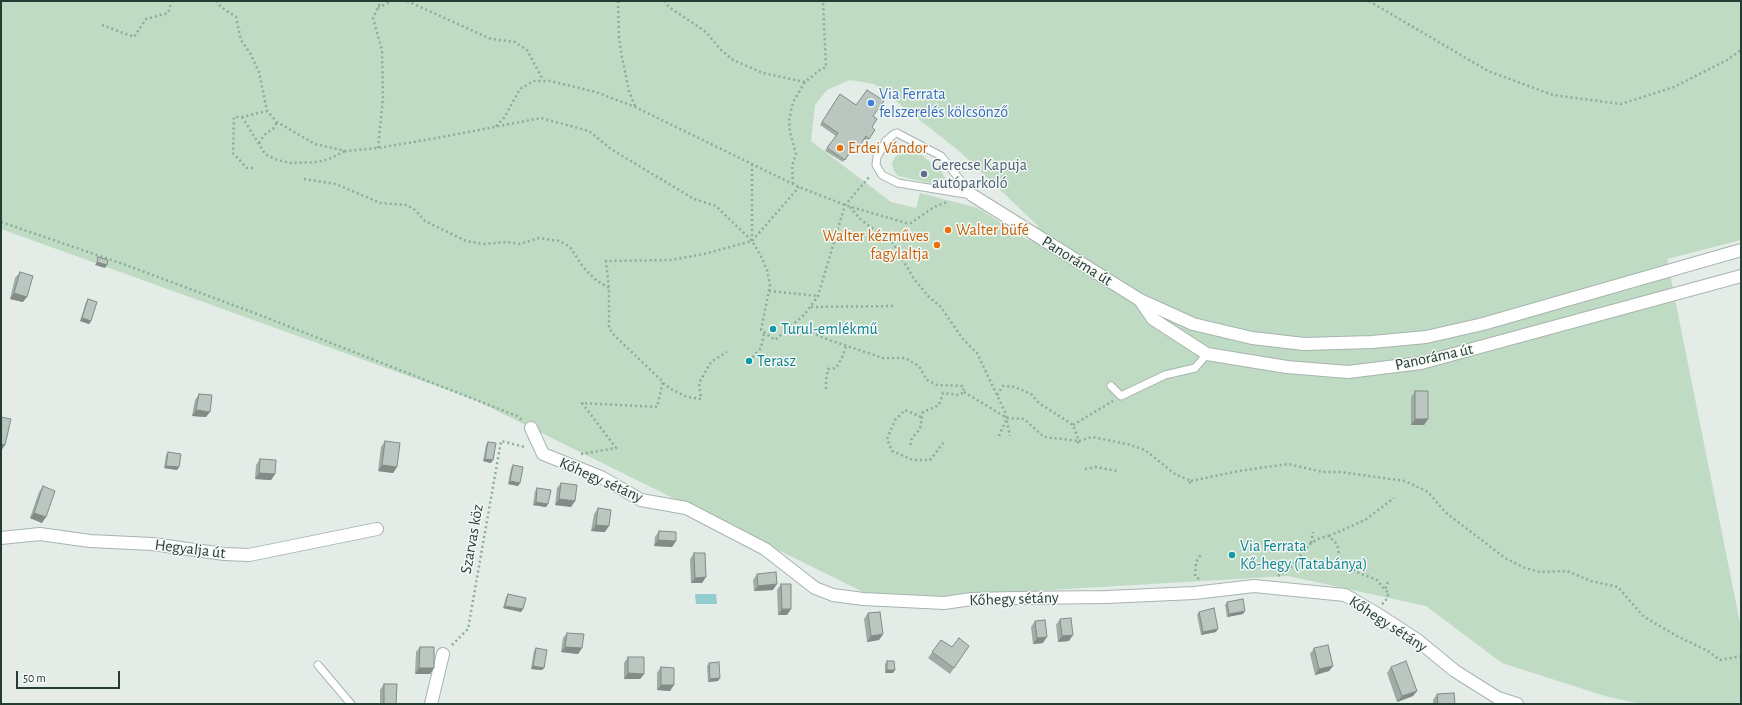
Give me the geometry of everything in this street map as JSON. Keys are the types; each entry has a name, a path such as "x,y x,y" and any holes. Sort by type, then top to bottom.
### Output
{"street":[{"name":"Panoráma út","path":"972,195 1140,300 1193,324 1252,338 1304,344 1372,342 1426,337 1483,324 1741,250"},
{"name":"Panoráma út","path":"1140,300 1153,319 1207,354 1287,367 1348,372 1421,363 1741,276"},
{"name":"Kőhegy sétány","path":"531,428 543,454 600,478 640,500 686,508 765,549 815,588 833,595 863,599 944,603 972,599 1051,597 1106,598 1254,586 1344,595 1416,639 1455,671 1498,698 1517,704"},
{"name":"Hegyalja út","path":"1,538 40,534 90,541 152,544 224,554 249,555 377,529"},
{"path":"431,704 443,654"}],"lane":[{"path":"897,134 941,156 972,195 898,183 885,178 877,169 876,161 881,147 890,136 897,134"},
{"path":"1111,386 1121,396 1165,374 1195,368 1207,354"},
{"path":"318,665 351,704"}],"path":[{"path":"102,25 134,37 146,19 168,13 172,1"},
{"path":"216,1 221,7 236,16 241,40 250,53 259,72 267,111 277,122 315,144 346,151 378,148 541,118 589,131 611,149 694,199 716,206 752,241 762,258 770,281 760,327 764,333 775,340 793,325 818,296 844,205 877,169"},
{"path":"378,148 383,98 382,50 373,18 381,1"},
{"path":"378,8 392,1"},
{"path":"407,1 491,39 515,42 527,50 543,80"},
{"path":"618,1 619,38 622,57 629,91 635,107"},
{"path":"664,1 669,7 706,32 721,50 733,60 763,73 804,82"},
{"path":"793,184 792,166 796,154 790,132 790,120 793,102 804,82 826,67 823,1"},
{"path":"1369,1 1488,70 1553,95 1621,104 1674,87 1727,60 1741,50"},
{"path":"495,126 504,118 520,89 527,84 543,80 558,82 596,92 635,107 799,187 844,205 906,223 911,223 943,203 972,195"},
{"path":"253,168 247,168 233,153 234,117 242,117 267,111"},
{"path":"242,117 266,156 277,160 291,163 317,162 329,159 346,151"},
{"path":"259,144 264,135 273,129 277,122"},
{"path":"752,164 752,241"},
{"path":"304,180 336,184 380,202 407,205 415,210 425,221 466,241 484,244 506,242 520,244 539,238 560,241 570,247 583,267 597,281 609,289"},
{"path":"727,352 711,362 699,383 701,398 687,397 671,389 610,331 608,325 609,289 606,261 671,260 704,254 752,241 799,187"},
{"path":"850,207 861,220 893,243 914,279 929,297 941,307 962,338 977,352 1007,418 1010,436"},
{"path":"1,222 123,264 257,314 517,416 531,428"},
{"path":"769,290 818,296"},
{"path":"810,307 896,306"},
{"path":"793,325 846,346 883,358 905,358 919,366 927,380 937,384 963,386 964,392 1007,418 1024,419 1044,437 1080,441 1092,437 1127,444 1145,450 1175,474 1191,481 1238,471 1288,464 1323,472 1340,472 1405,481 1428,492 1446,512 1505,558 1540,572 1567,572 1591,581 1618,587 1644,617 1677,636 1708,651 1720,660 1741,656"},
{"path":"749,361 760,348 764,333"},
{"path":"826,389 828,369 836,368 842,358 846,346"},
{"path":"577,455 616,448 582,403 657,407 663,382"},
{"path":"997,395 1003,386 1015,386 1031,394 1039,403 1073,426 1080,441"},
{"path":"910,446 912,438 920,429 923,412 939,404 943,393 959,395 964,392"},
{"path":"1073,426 1121,396"},
{"path":"922,417 904,410 895,420 887,440 892,451 913,460 930,460 944,442"},
{"path":"999,436 1007,418"},
{"name":"Szarvas köz","path":"443,654 468,629 502,441 524,447"},
{"path":"1077,444 1080,441"},
{"path":"1085,469 1096,467 1117,471"},
{"path":"1188,485 1191,481"},
{"path":"1265,586 1275,577 1290,568 1311,543 1365,520 1394,498"},
{"path":"1311,543 1313,532"},
{"path":"1329,536 1337,544 1340,559 1357,572 1377,580 1389,593 1385,602 1377,607 1367,608"},
{"path":"1202,553 1196,562 1195,576 1204,584 1206,591"},
{"path":"1385,590 1388,580"}],"green space":[{"path":"1,1 1741,1 1741,240 1667,259 1741,628 1741,704 1640,704 1605,696 1502,663 1426,606 1288,576 879,600 475,400 1,229","holes":["850,80 874,84 959,151 1038,226 1028,240 978,208 920,193 916,208 891,202 811,141 815,105 827,90"]},
{"path":"905,151 923,156 942,172 945,178 944,181 940,184 934,184 898,176 894,171 892,163 895,157"}],"water":[{"path":"695,594 716,594 717,604 696,604"}],"building":[{"path":"867,90 884,101 873,116 877,119 872,127 875,130 869,139 866,136 859,147 855,144 845,160 827,148 838,133 822,122 840,94 856,105"},
{"path":"98,257 108,260 107,265 97,262"},
{"path":"20,272 33,276 27,297 14,293"},
{"path":"88,299 97,302 91,321 82,318"},
{"path":"1415,391 1428,391 1428,419 1415,419"},
{"path":"199,394 212,395 210,412 196,410"},
{"path":"1,417 11,419 5,445 1,444"},
{"path":"385,441 400,443 397,467 382,465"},
{"path":"488,442 496,443 493,460 485,459"},
{"path":"168,452 181,454 179,467 166,466"},
{"path":"260,459 276,460 275,474 259,473"},
{"path":"513,465 523,467 520,483 510,481"},
{"path":"561,483 577,485 575,501 559,499"},
{"path":"43,486 55,491 46,517 34,513"},
{"path":"537,488 551,490 548,504 536,502"},
{"path":"598,508 611,510 609,526 596,525"},
{"path":"659,531 676,532 676,541 658,540"},
{"path":"694,553 705,553 706,577 695,578"},
{"path":"776,572 777,584 758,586 757,574"},
{"path":"781,584 791,584 791,609 782,609"},
{"path":"508,594 526,598 523,609 505,606"},
{"path":"1243,599 1245,611 1229,614 1227,602"},
{"path":"1214,608 1218,629 1203,632 1199,612"},
{"path":"880,612 883,634 871,636 868,613"},
{"path":"1071,618 1073,635 1062,636 1060,619"},
{"path":"1045,620 1047,637 1037,638 1035,621"},
{"path":"567,633 584,634 582,648 565,647"},
{"path":"959,638 969,646 954,668 932,652 941,640 952,647"},
{"path":"1328,645 1333,666 1319,669 1314,648"},
{"path":"420,647 434,647 434,668 419,668"},
{"path":"536,648 547,650 544,668 533,666"},
{"path":"628,657 644,657 644,674 628,673"},
{"path":"887,661 894,661 895,670 887,670"},
{"path":"1406,661 1417,691 1402,696 1391,667"},
{"path":"719,662 720,678 710,679 709,663"},
{"path":"661,667 674,668 674,685 661,685"},
{"path":"384,684 397,684 396,704 384,704"},
{"path":"1454,693 1455,704 1438,704 1437,694"}],"place":[{"name":"Via Ferrata felszerelés kölcsönző","path":"871,103"},
{"name":"Erdei Vándor","path":"840,148"},
{"name":"Gerecse Kapuja autóparkoló","path":"924,174"},
{"name":"Walter büfé","path":"948,230"},
{"name":"Walter kézműves fagylaltja","path":"937,245"},
{"name":"Turul-emlékmű","path":"773,329"},
{"name":"Terasz","path":"749,361"},
{"name":"Via Ferrata Kő-hegy (Tatabánya)","path":"1232,555"}]}
